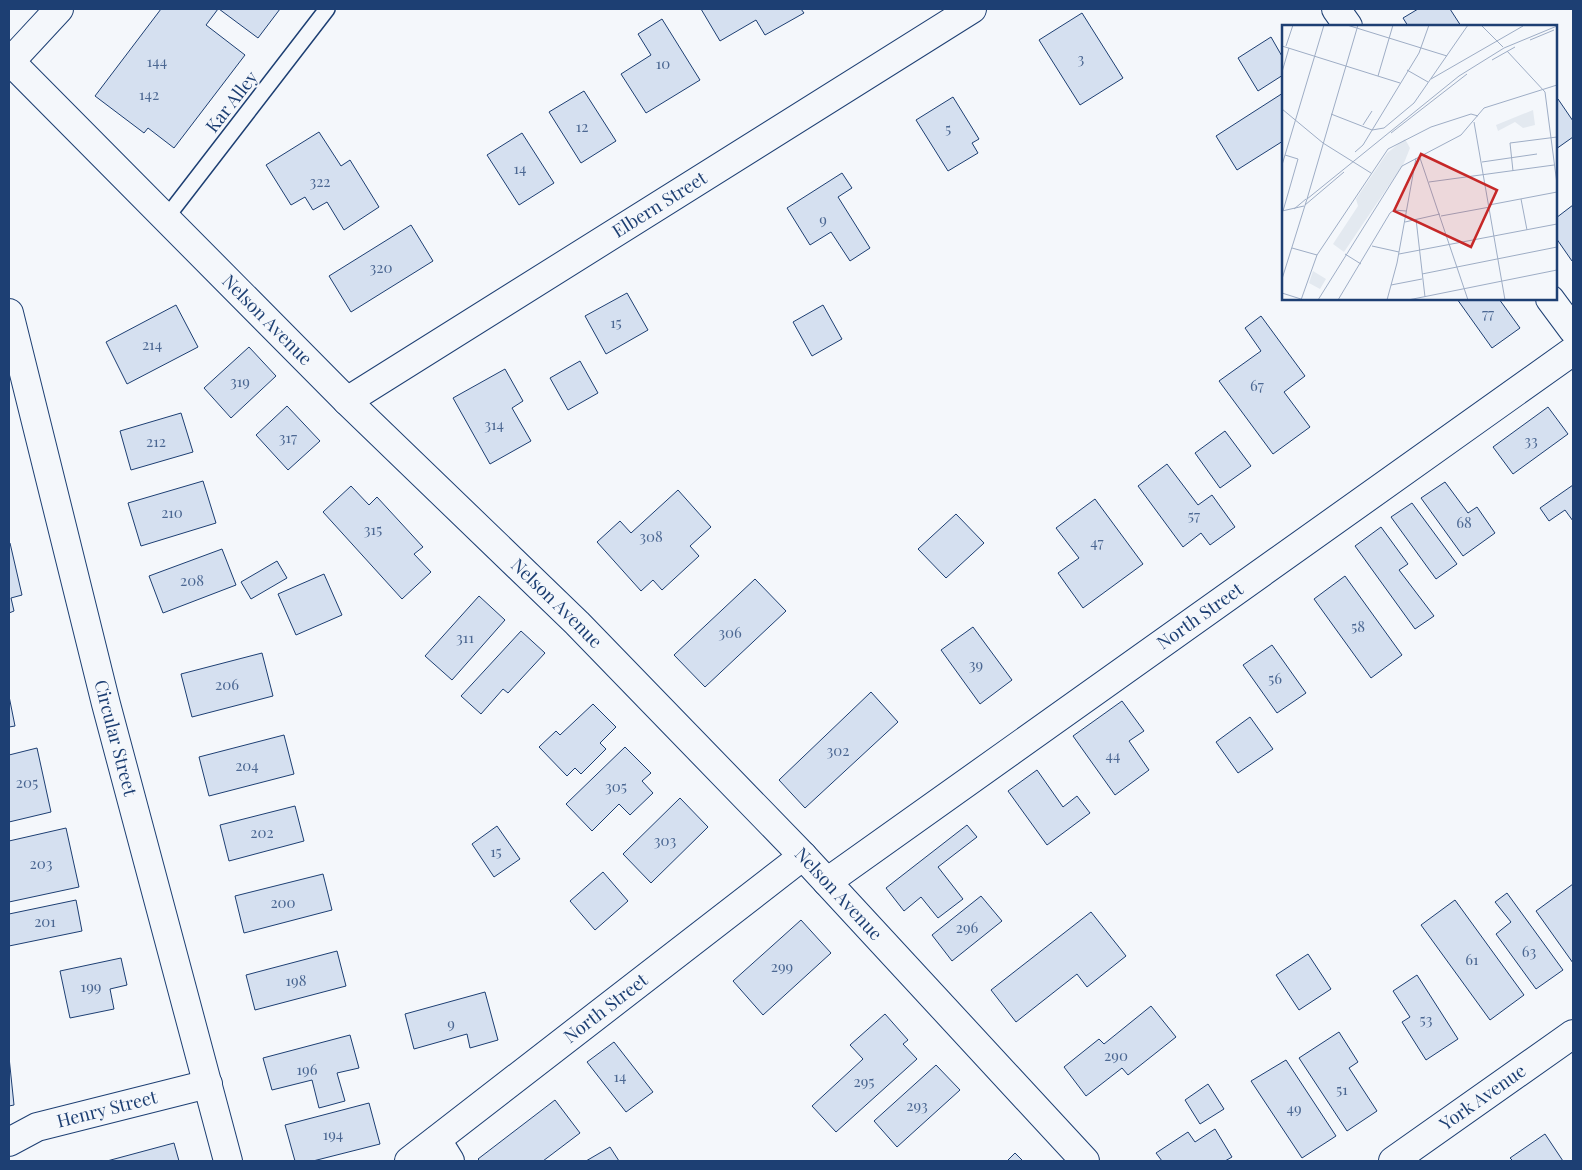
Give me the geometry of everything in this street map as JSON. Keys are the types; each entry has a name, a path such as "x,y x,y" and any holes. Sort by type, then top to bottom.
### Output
{"street":[{"path":"9,61 59,9"},
{"name":"Elbern Street","path":"347,401 972,9"},
{"path":"1336,9 1347,25"},
{"name":"Nelson Avenue","path":"9,61 347,401 577,623 828,882 1085,1161"},
{"path":"1551,300 1571,322"},
{"name":"Circular Street","path":"9,313 106,704 228,1161"},
{"name":"North Street","path":"828,882 1573,351"},
{"name":"North Street","path":"408,1161 444,1150 803,856"},
{"name":"York Avenue","path":"1394,1161 1573,1034"},
{"name":"Henry Street","path":"9,1142 37,1127 208,1084"}],"lane":[{"name":"Kar Alley","path":"166,218 327,9"}],"building":[{"path":"161,9 218,9 206,25 245,55 174,148 148,128 144,133 95,96"},
{"path":"219,9 280,9 258,38"},
{"path":"701,9 801,9 804,13 765,35 756,20 720,41"},
{"path":"1418,9 1450,9 1460,25 1407,25 1403,18"},
{"path":"1082,13 1123,78 1080,105 1039,40"},
{"path":"662,19 700,80 646,113 621,74 651,55 638,34"},
{"path":"1271,37 1282,56 1282,76 1258,91 1238,58"},
{"path":"584,91 616,141 581,163 549,112"},
{"path":"1282,94 1282,142 1237,170 1216,136"},
{"path":"953,97 979,139 972,143 978,153 948,171 916,120"},
{"path":"1557,100 1573,121 1573,137 1557,148"},
{"path":"319,132 341,166 350,160 379,207 344,230 327,202 313,210 305,197 291,205 266,165"},
{"path":"522,133 554,183 519,205 487,155"},
{"path":"842,173 852,188 838,197 870,248 850,261 831,232 810,245 787,208"},
{"path":"1573,205 1572,261 1557,239 1557,217"},
{"path":"411,225 433,261 351,312 329,276"},
{"path":"627,293 648,330 606,354 585,316"},
{"path":"1458,300 1500,300 1520,328 1492,348"},
{"path":"176,305 198,347 127,384 106,342"},
{"path":"823,305 842,339 812,356 793,322"},
{"path":"1261,316 1305,376 1284,392 1310,427 1273,454 1219,381 1261,351 1245,328"},
{"path":"249,347 276,376 231,418 204,388"},
{"path":"580,361 598,393 568,410 550,378"},
{"path":"505,369 523,401 512,408 531,441 490,464 453,398"},
{"path":"287,406 320,441 288,470 256,435"},
{"path":"1548,407 1568,434 1513,474 1493,447"},
{"path":"181,413 193,452 131,470 120,431"},
{"path":"1225,431 1251,466 1220,488 1195,453"},
{"path":"1167,464 1198,505 1212,495 1235,527 1210,545 1201,533 1183,547 1138,486"},
{"path":"203,481 216,523 141,546 128,503"},
{"path":"1445,482 1468,513 1477,507 1495,533 1463,556 1421,498"},
{"path":"1573,485 1573,521 1565,510 1549,521 1540,508"},
{"path":"351,486 369,505 377,497 423,547 414,554 431,572 402,599 323,512"},
{"path":"678,490 711,527 690,546 699,556 662,590 653,580 641,591 597,542 620,521 631,533"},
{"path":"1095,499 1143,564 1083,608 1058,573 1079,558 1056,528"},
{"path":"1412,503 1457,564 1436,579 1391,517"},
{"path":"956,514 984,543 946,578 918,549"},
{"path":"1381,527 1408,564 1399,570 1434,616 1415,629 1355,546"},
{"path":"9,543 22,595 11,598 14,611 9,613"},
{"path":"222,549 236,585 163,613 149,576"},
{"path":"277,561 287,578 251,599 241,582"},
{"path":"324,574 342,615 296,635 278,594"},
{"path":"1345,576 1402,655 1371,678 1314,599"},
{"path":"755,579 786,611 705,687 674,655"},
{"path":"479,596 505,620 452,680 425,656"},
{"path":"973,627 1012,680 980,704 941,650"},
{"path":"521,631 545,653 508,693 503,689 481,714 461,696"},
{"path":"1272,645 1306,693 1277,713 1243,665"},
{"path":"262,653 273,696 192,717 181,674"},
{"path":"871,692 898,722 805,808 779,780"},
{"path":"9,696 15,726 9,727"},
{"path":"1122,701 1144,731 1129,741 1149,770 1115,795 1073,736"},
{"path":"593,704 616,727 600,743 606,749 581,774 575,768 567,776 539,747 556,731 560,735"},
{"path":"1250,717 1273,749 1238,773 1216,742"},
{"path":"284,735 294,774 209,796 199,757"},
{"path":"625,747 651,773 642,781 653,793 630,815 619,804 592,831 566,804"},
{"path":"37,748 51,812 9,822 9,755"},
{"path":"1037,770 1063,807 1077,796 1090,813 1047,845 1008,791"},
{"path":"680,798 708,827 651,883 623,854"},
{"path":"295,806 304,841 229,861 220,825"},
{"path":"967,825 977,837 938,867 963,899 938,918 921,897 904,911 886,888"},
{"path":"497,826 520,859 494,877 472,844"},
{"path":"66,828 79,887 9,902 9,841"},
{"path":"603,872 628,901 595,930 570,901"},
{"path":"323,874 332,910 244,933 235,896"},
{"path":"1573,884 1573,963 1536,911"},
{"path":"1507,893 1563,970 1536,989 1496,934 1511,922 1495,902"},
{"path":"981,896 1002,921 952,961 932,935"},
{"path":"76,900 82,931 9,946 9,914"},
{"path":"1455,900 1524,995 1490,1020 1421,925"},
{"path":"1091,912 1126,956 1087,987 1077,974 1016,1022 991,990"},
{"path":"801,920 831,953 763,1015 733,981"},
{"path":"337,951 346,986 255,1010 246,975"},
{"path":"1308,954 1331,989 1299,1010 1276,975"},
{"path":"121,958 127,985 110,989 114,1009 70,1018 60,971"},
{"path":"1417,975 1458,1039 1426,1060 1402,1022 1410,1017 1393,991"},
{"path":"485,992 498,1040 470,1048 467,1034 414,1049 405,1014"},
{"path":"1151,1006 1176,1037 1128,1075 1122,1068 1086,1096 1064,1067 1099,1039 1104,1044"},
{"path":"885,1014 908,1040 903,1044 917,1059 836,1132 812,1106 863,1059 850,1045"},
{"path":"1339,1032 1358,1062 1349,1068 1377,1111 1347,1131 1299,1058"},
{"path":"350,1035 359,1068 337,1073 345,1101 319,1108 312,1080 272,1090 263,1058"},
{"path":"614,1042 653,1092 626,1112 587,1062"},
{"path":"9,1057 14,1105 9,1106"},
{"path":"1286,1060 1336,1136 1302,1158 1251,1081"},
{"path":"936,1065 960,1090 897,1147 874,1121"},
{"path":"1208,1084 1224,1109 1200,1124 1185,1100"},
{"path":"555,1100 580,1133 543,1161 480,1161 478,1159"},
{"path":"369,1103 380,1144 313,1161 295,1161 285,1125"},
{"path":"1215,1129 1232,1157 1225,1161 1162,1161 1156,1153 1188,1132 1195,1142"},
{"path":"1545,1134 1563,1161 1513,1161 1510,1158"},
{"path":"174,1143 179,1161 107,1161"},
{"path":"610,1147 619,1161 586,1161"},
{"path":"1015,1153 1023,1161 1007,1161"}]}
